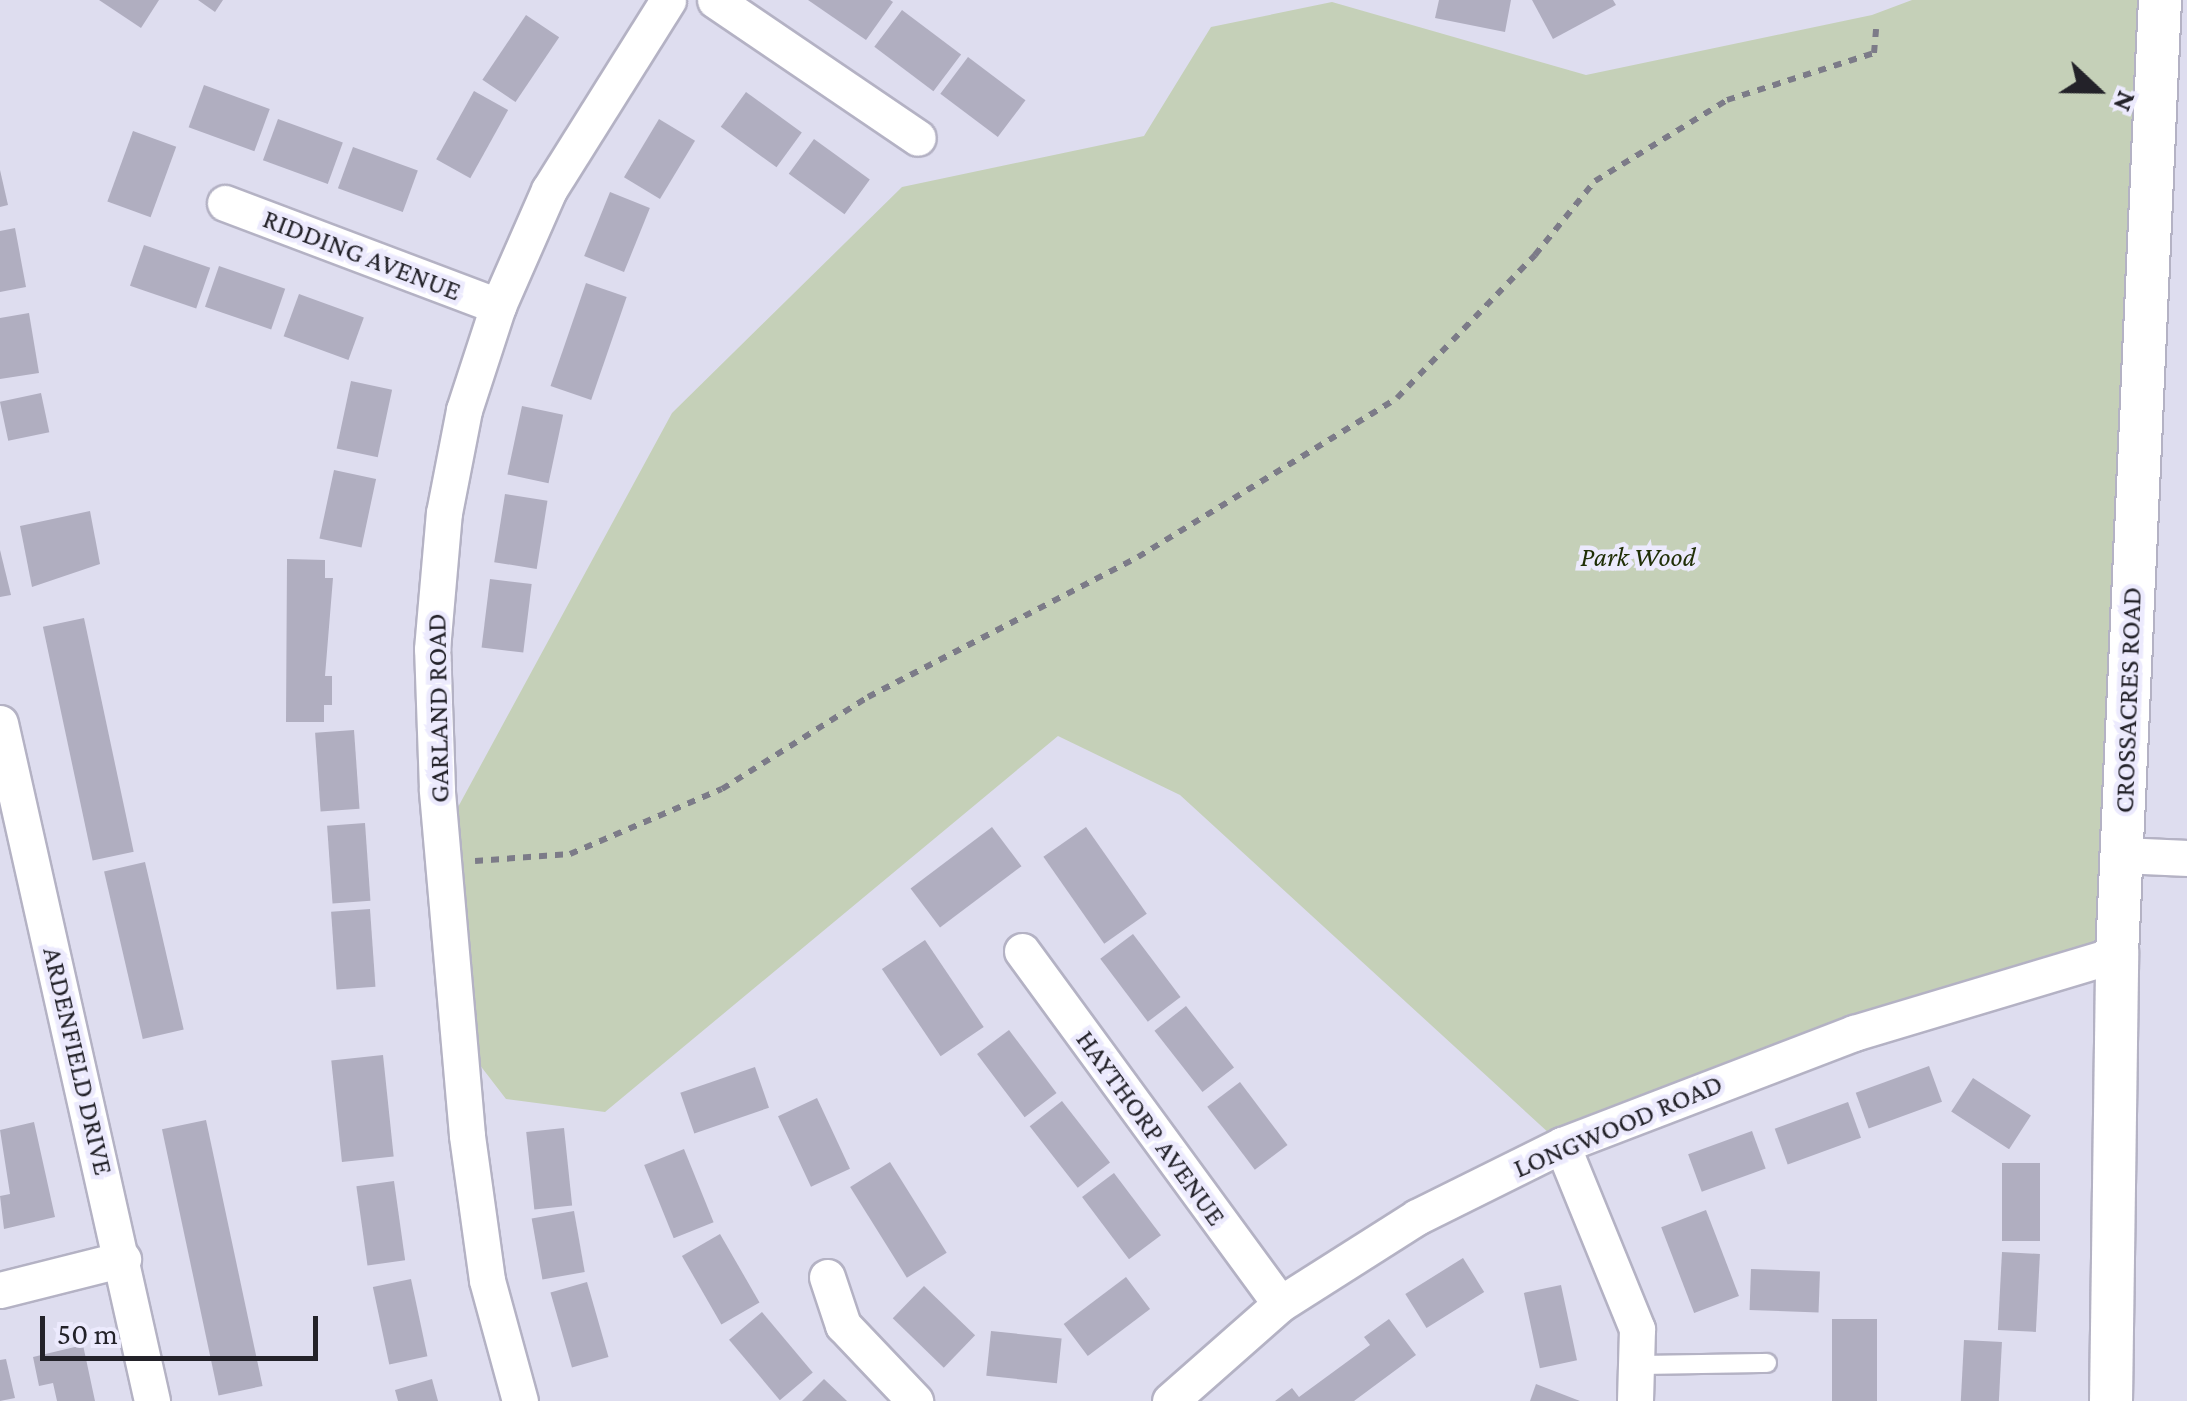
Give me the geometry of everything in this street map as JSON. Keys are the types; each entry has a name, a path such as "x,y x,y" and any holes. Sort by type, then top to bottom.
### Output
{"street":[{"name":"GARLAND ROAD","path":"520,1401 487,1280 467,1135 432,649 444,513 464,410 498,306 548,190 668,0"},
{"path":"714,0 918,138"},
{"name":"CROSSACRES ROAD","path":"2111,1401 2117,954 2160,0"},
{"name":"RIDDING AVENUE","path":"225,203 498,306"},
{"name":"ARDENFIELD DRIVE","path":"0,723 124,1259 152,1401"},
{"path":"2122,855 2187,858"},
{"name":"HAYTHORP AVENUE","path":"1022,951 1280,1304"},
{"name":"LONGWOOD ROAD","path":"1170,1401 1280,1304 1417,1217 1562,1144 1854,1033 2117,954"},
{"path":"1562,1144 1636,1329 1635,1401"},
{"path":"0,1290 124,1259"},
{"path":"827,1277 843,1324 915,1401"}],"lane":[{"path":"1636,1365 1767,1364"}],"path":[{"path":"446,862 570,854 722,788 868,697 1138,558 1397,398 1535,255 1595,181 1727,100 1874,53 1876,29"}],"green space":[{"name":"Park Wood","path":"1912,0 2147,0 2117,954 1562,1145 1180,795 1058,736 605,1112 506,1099 476,1060 451,820 672,413 902,187 1144,136 1211,27 1332,2 1586,75 1872,15"}],"building":[{"path":"99,0 159,0 141,28"},
{"path":"198,0 223,0 215,12"},
{"path":"808,0 890,0 893,2 866,40"},
{"path":"1439,0 1511,0 1505,32 1435,18"},
{"path":"1532,0 1613,0 1616,5 1553,39"},
{"path":"902,10 961,55 933,91 874,47"},
{"path":"526,15 559,37 516,102 482,80"},
{"path":"968,57 1026,100 998,137 940,94"},
{"path":"204,85 270,109 254,151 189,127"},
{"path":"474,91 508,110 470,178 436,159"},
{"path":"746,92 802,133 777,167 721,127"},
{"path":"278,119 343,143 328,184 263,160"},
{"path":"659,119 695,141 660,199 624,177"},
{"path":"133,131 176,147 151,217 107,201"},
{"path":"814,139 870,180 845,214 789,174"},
{"path":"353,147 418,171 403,212 338,188"},
{"path":"0,170 8,205 0,207"},
{"path":"610,192 650,208 624,272 584,256"},
{"path":"15,228 26,287 0,292 0,231"},
{"path":"144,245 210,268 196,308 130,286"},
{"path":"219,266 285,289 271,329 205,307"},
{"path":"586,283 627,297 591,400 551,386"},
{"path":"299,294 364,318 348,360 284,336"},
{"path":"29,313 39,373 0,379 0,318"},
{"path":"351,381 392,390 378,457 337,448"},
{"path":"41,393 49,432 8,441 0,402"},
{"path":"522,406 563,415 549,483 507,474"},
{"path":"334,470 376,479 362,547 319,538"},
{"path":"505,494 547,501 537,569 494,562"},
{"path":"90,511 100,564 32,587 20,526"},
{"path":"0,550 11,595 0,597"},
{"path":"287,559 325,560 325,578 333,578 325,676 332,676 332,705 324,705 324,722 286,722"},
{"path":"490,579 532,584 523,653 482,647"},
{"path":"84,618 134,852 93,861 43,627"},
{"path":"354,730 360,809 321,812 315,733"},
{"path":"365,823 370,901 333,903 327,826"},
{"path":"992,827 1021,866 940,928 911,888"},
{"path":"1086,827 1147,914 1104,944 1043,857"},
{"path":"145,862 184,1030 143,1039 104,871"},
{"path":"370,909 375,987 337,990 331,912"},
{"path":"1133,934 1181,997 1148,1022 1100,959"},
{"path":"925,940 984,1027 941,1056 882,969"},
{"path":"1186,1006 1234,1067 1203,1092 1154,1031"},
{"path":"1009,1030 1057,1093 1025,1117 977,1054"},
{"path":"383,1055 394,1156 342,1162 331,1060"},
{"path":"1929,1066 1942,1102 1869,1128 1856,1093"},
{"path":"755,1067 769,1108 694,1133 680,1093"},
{"path":"1973,1078 2031,1116 2009,1149 1951,1112"},
{"path":"1240,1082 1288,1145 1255,1170 1207,1107"},
{"path":"817,1098 850,1169 811,1187 778,1116"},
{"path":"1062,1101 1110,1162 1078,1188 1030,1126"},
{"path":"1848,1102 1861,1138 1788,1164 1775,1129"},
{"path":"206,1120 263,1386 219,1395 162,1129"},
{"path":"34,1122 55,1217 4,1229 0,1196 10,1194 0,1130"},
{"path":"564,1128 572,1206 534,1210 526,1132"},
{"path":"1752,1131 1766,1169 1702,1192 1688,1154"},
{"path":"684,1149 714,1222 674,1238 644,1165"},
{"path":"890,1162 947,1253 907,1278 850,1187"},
{"path":"2002,1163 2040,1163 2040,1241 2002,1241"},
{"path":"1114,1173 1161,1235 1129,1259 1082,1197"},
{"path":"394,1181 405,1260 368,1266 356,1186"},
{"path":"1706,1210 1739,1296 1694,1313 1661,1227"},
{"path":"574,1211 585,1272 542,1280 532,1218"},
{"path":"720,1234 760,1302 721,1324 682,1256"},
{"path":"2002,1252 2040,1254 2036,1332 1998,1330"},
{"path":"1463,1258 1484,1292 1427,1328 1405,1294"},
{"path":"1751,1269 1820,1271 1819,1312 1750,1310"},
{"path":"1126,1277 1150,1309 1088,1356 1064,1324"},
{"path":"411,1279 427,1356 389,1364 373,1287"},
{"path":"587,1282 608,1357 572,1367 550,1292"},
{"path":"1561,1285 1577,1360 1540,1368 1524,1293"},
{"path":"924,1286 975,1335 944,1368 893,1318"},
{"path":"762,1312 813,1373 780,1400 729,1340"},
{"path":"1389,1319 1416,1355 1354,1401 1275,1401 1292,1388 1299,1397 1370,1345 1364,1337"},
{"path":"1832,1319 1877,1319 1877,1401 1832,1401"},
{"path":"991,1331 1062,1338 1057,1383 986,1376"},
{"path":"1964,1340 2002,1342 1999,1401 1961,1401"},
{"path":"83,1345 95,1401 57,1401 53,1383 39,1386 33,1357"},
{"path":"6,1359 15,1398 0,1401 0,1360"},
{"path":"432,1379 438,1401 398,1401 395,1390"},
{"path":"824,1379 847,1401 802,1401"},
{"path":"1536,1384 1580,1401 1530,1401"}]}
